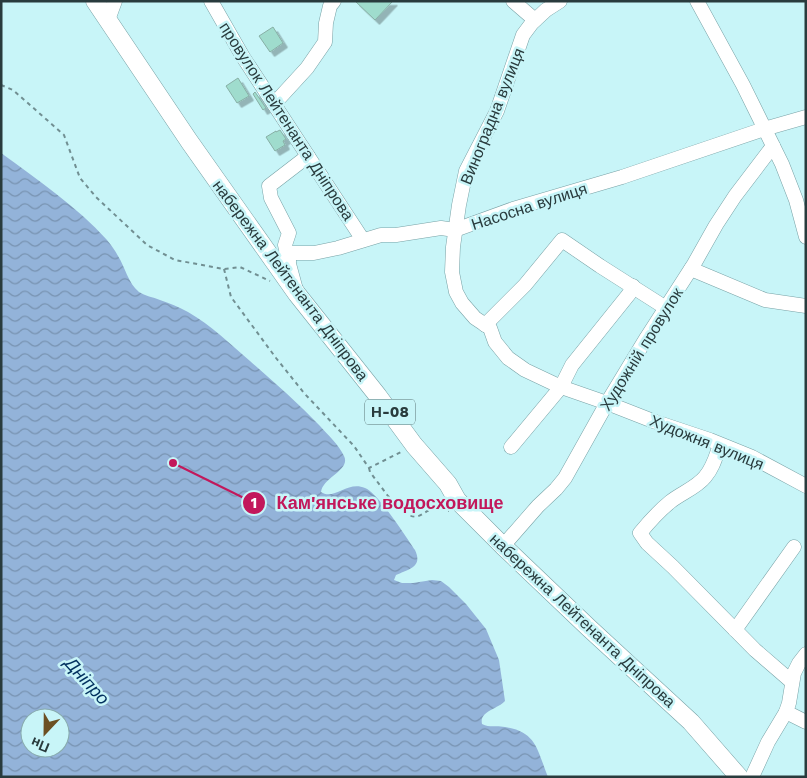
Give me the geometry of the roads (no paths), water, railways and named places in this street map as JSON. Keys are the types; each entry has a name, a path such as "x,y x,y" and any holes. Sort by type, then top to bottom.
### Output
{"main road":[{"name":"набережна Лейтенанта Дніпрова","path":"95,1 189,141 297,294 378,396 414,445 448,484 457,500 589,628 692,722 739,777"}],"street":[{"path":"108,20 115,1"},
{"name":"провулок Лейтенанта Дніпрова","path":"211,1 243,57 363,240"},
{"path":"274,104 307,68 325,42 326,23 330,6 334,1"},
{"path":"513,1 535,20"},
{"name":"Виноградна вулиця","path":"560,1 535,20 523,35 497,111 466,171 455,230 452,272 456,292 462,303 475,318 490,328 495,342 508,358 525,370 560,387 607,403"},
{"path":"697,1 782,164 796,200 806,237"},
{"name":"Насосна вулиця","path":"297,294 286,253 314,253 381,235 396,235 441,228 455,230 513,208 622,177 764,129 806,117"},
{"name":"Художній провулок","path":"503,546 538,506 556,490 716,225 735,196 773,146"},
{"path":"297,294 285,245 289,234 271,198 270,186 308,156"},
{"path":"485,325 525,285 562,240 666,308"},
{"path":"691,269 765,300 806,306"},
{"path":"510,447 560,387 572,365 629,294 633,286"},
{"name":"Художня вулиця","path":"607,403 752,458 806,486"},
{"path":"720,445 713,465 705,478 670,502 640,533 647,543 755,650 792,682"},
{"path":"735,630 794,547"},
{"path":"752,777 768,742 786,712 796,668 806,654"},
{"path":"786,712 806,722"}],"water":[{"name":"Дніпро","path":"1,153 83,216 107,240 120,260 129,280 139,292 185,310 228,341 312,417 333,440 342,452 345,461 340,470 326,482 321,492 331,494 359,486 371,492 392,516 417,556 416,564 396,575 394,580 402,583 441,581 466,604 486,629 499,660 505,701 483,716 482,724 516,729 524,733 530,738 538,751 548,777 1,777"}],"place":[{"name":"Кам'янське водосховище","path":"173,463"}]}
